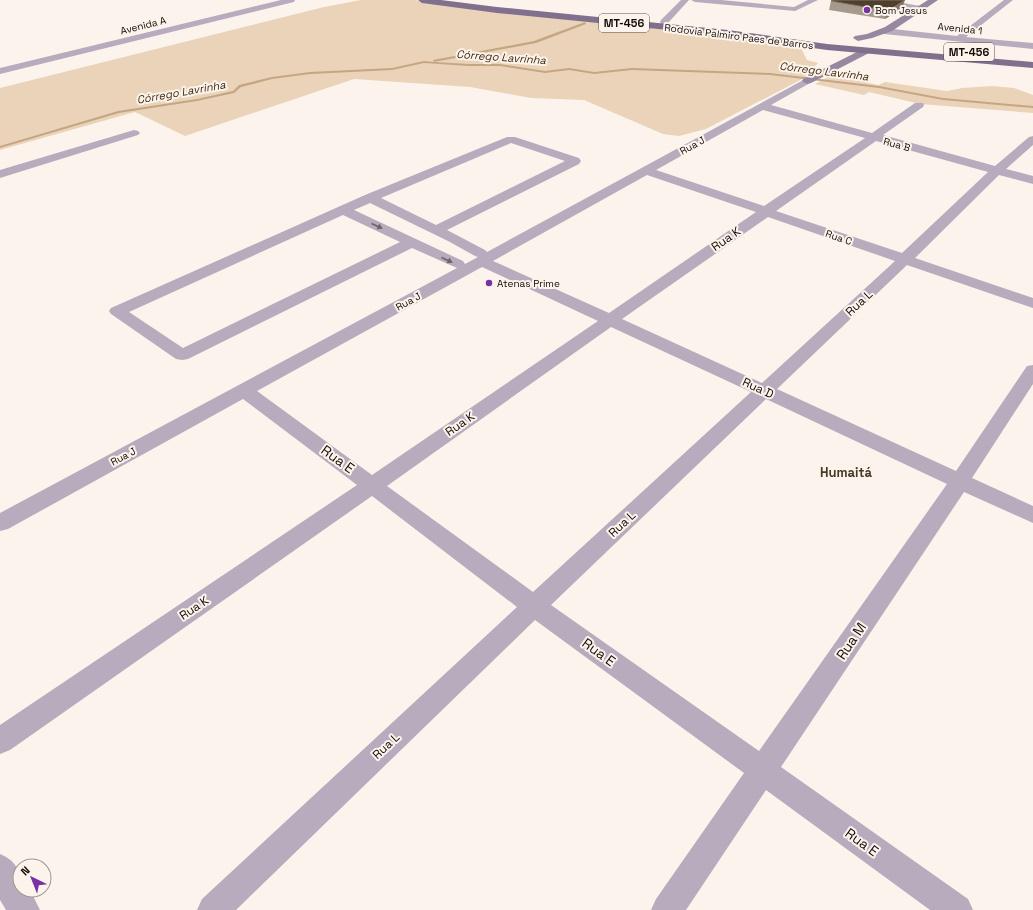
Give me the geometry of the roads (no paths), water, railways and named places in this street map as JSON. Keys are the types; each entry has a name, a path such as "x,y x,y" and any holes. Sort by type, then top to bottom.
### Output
{"main road":[{"name":"Rodovia Palmiro Paes de Barros","path":"422,0 497,10 825,42 866,51 1033,65"},
{"name":"Rodovia Palmiro Paes de Barros","path":"452,0 739,30 802,34"},
{"path":"854,38 923,45"},
{"path":"906,55 913,54 918,50 912,45"},
{"name":"MT-456","path":"937,47 1033,60"}],"street":[{"name":"Avenida A","path":"0,71 291,0"},
{"path":"664,22 685,0"},
{"path":"695,0 796,9 814,0"},
{"path":"873,0 920,8"},
{"path":"854,38 871,36 883,32 934,0"},
{"path":"992,1 1007,2"},
{"path":"958,39 1007,2"},
{"path":"883,32 886,38 899,42"},
{"name":"Avenida 1","path":"883,32 1033,46"},
{"name":"Rua J","path":"810,79 832,58 833,53 825,42"},
{"name":"Rua J","path":"0,523 243,390 481,257 645,170 810,79 866,51"},
{"name":"Rua K","path":"0,741 373,485 919,105"},
{"name":"Rua B","path":"762,106 1033,180"},
{"path":"0,174 134,133"},
{"path":"511,139 575,161 436,230 441,234 436,242 421,244 412,242 182,355 117,310 343,210 511,139"},
{"name":"Rua L","path":"212,910 904,260 997,170 1033,139"},
{"name":"Rua C","path":"645,170 1033,303"},
{"name":"Rua D","path":"370,198 436,230 481,257 611,320 1033,515"},
{"path":"343,210 458,264"},
{"name":"Rua M","path":"667,910 960,481 1033,370"},
{"name":"Rua E","path":"243,390 373,485 534,606 957,910"},
{"path":"0,870 24,910"}],"waterway":[{"path":"434,61 535,42 585,23"},
{"name":"Córrego Lavrinha","path":"0,147 119,112 197,100 234,92 240,86 272,78 310,73 392,69 424,62 469,65 500,65 545,72 569,69 594,73 632,69 770,74 879,87 943,99 1033,107"}],"place":[{"name":"Bom Jesus","path":"867,10"},
{"name":"Atenas Prime","path":"489,283"}],"district":[{"name":"Humaitá","path":"846,472"}]}
